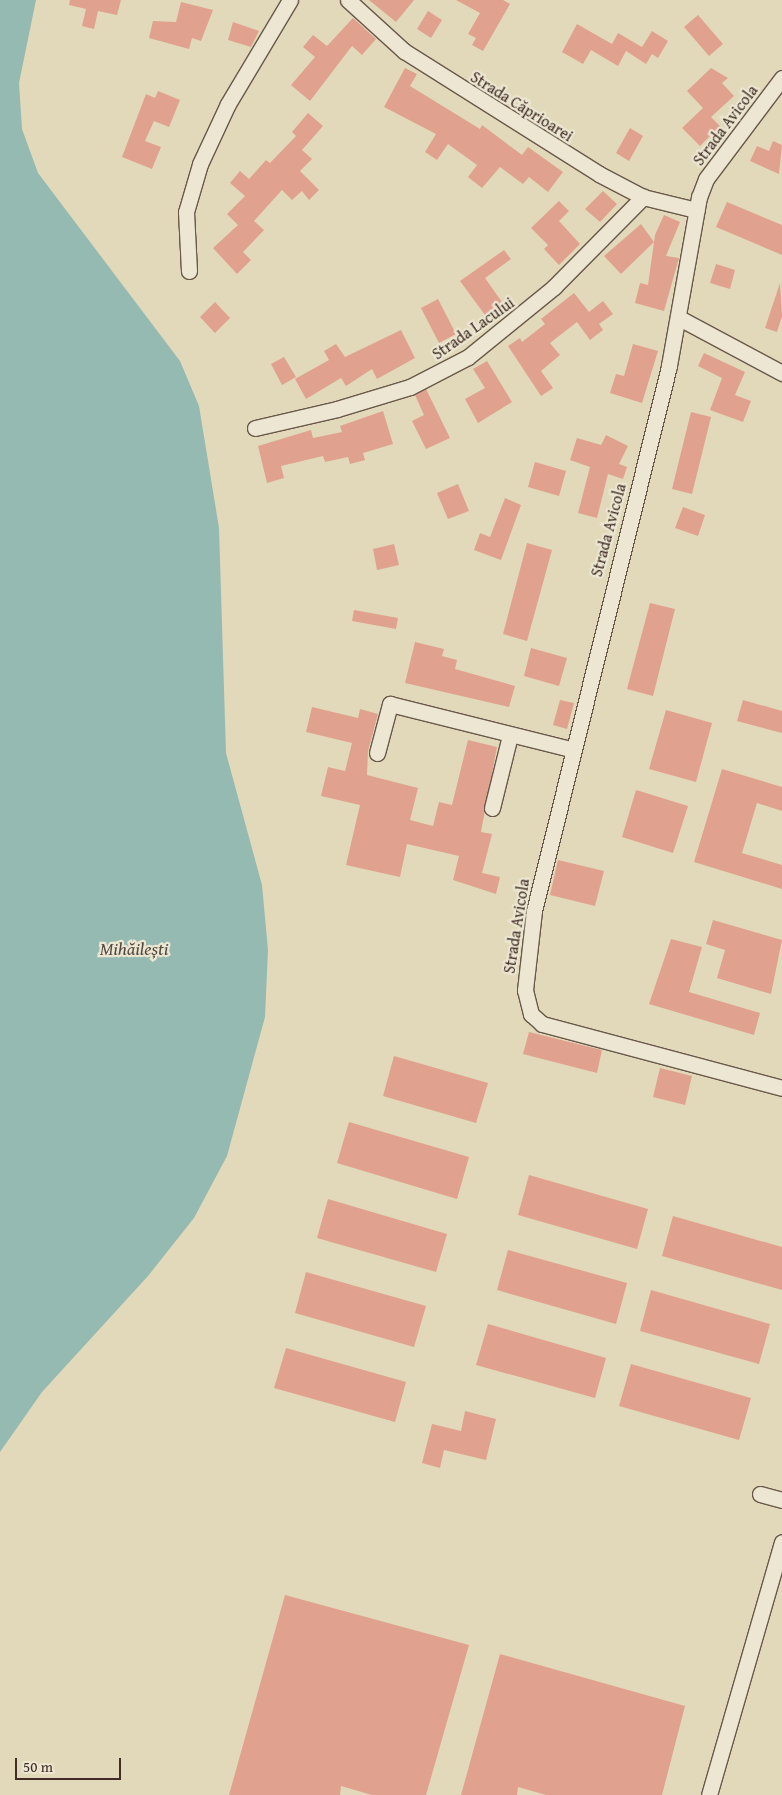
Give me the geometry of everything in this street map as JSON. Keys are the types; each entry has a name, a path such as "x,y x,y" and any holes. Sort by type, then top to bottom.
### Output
{"street":[{"path":"189,271 186,212 200,164 228,104 290,0"},
{"name":"Strada Căprioarei","path":"348,0 404,51 599,174 643,197 696,210"},
{"name":"Strada Avicola","path":"782,78 706,179 696,210 679,318 571,749 534,911 525,990 531,1014 542,1024 782,1088"},
{"name":"Strada Lacului","path":"255,428 337,409 410,387 468,357 554,287 643,197"},
{"path":"679,318 782,373"},
{"path":"377,753 390,704 571,749"},
{"path":"492,808 510,735"},
{"path":"760,1494 782,1500"},
{"path":"709,1795 782,1542"}],"water":[{"name":"Mihăilești","path":"0,0 36,0 19,83 22,129 38,173 180,361 199,406 219,528 226,753 262,885 268,950 265,1017 227,1156 194,1218 148,1276 42,1392 0,1452"}],"building":[{"path":"70,0 121,0 117,15 98,11 94,29 82,26 86,9 69,5"},
{"path":"369,0 414,0 396,22"},
{"path":"456,0 503,0 510,4 483,51 472,45 476,38 468,34 480,13"},
{"path":"181,2 213,10 201,41 192,38 189,49 149,38 153,21 176,22"},
{"path":"428,11 442,20 431,38 417,29"},
{"path":"698,15 723,44 709,56 684,27"},
{"path":"353,18 376,39 362,55 352,46 310,101 291,85 315,57 303,47 313,35 327,46"},
{"path":"233,22 259,31 251,47 228,40"},
{"path":"577,24 612,44 618,33 642,47 652,31 668,41 658,58 652,54 646,64 626,51 618,66 591,50 583,64 562,52"},
{"path":"405,68 417,74 410,86 480,129 482,125 522,155 528,147 563,172 548,192 529,177 523,184 500,167 482,188 468,177 477,165 448,144 437,160 425,152 436,134 384,107"},
{"path":"711,68 728,78 722,83 734,96 711,117 720,126 700,146 682,128 703,108 687,91"},
{"path":"158,91 180,100 169,127 154,121 145,141 161,147 152,169 122,157 146,94 155,98"},
{"path":"308,113 323,126 302,150 312,159 300,171 319,190 309,200 302,191 292,200 282,190 254,221 264,230 243,252 251,260 237,274 213,248 238,225 227,214 245,196 230,183 240,171 249,179 266,160 270,163 296,136 292,132"},
{"path":"630,128 643,136 629,161 616,153"},
{"path":"773,141 782,145 779,174 750,161 757,146 769,151"},
{"path":"603,191 617,204 600,222 585,209"},
{"path":"559,201 569,211 559,221 580,244 559,265 544,249 548,245 531,228"},
{"path":"727,202 782,225 782,255 716,227"},
{"path":"664,215 680,222 666,256 679,258 664,311 635,303 640,283 648,285 655,235"},
{"path":"641,224 654,242 621,274 604,256"},
{"path":"504,250 511,259 485,278 502,302 485,315 460,281"},
{"path":"716,264 735,270 730,289 710,283"},
{"path":"780,283 782,316 777,332 765,328"},
{"path":"574,293 589,312 603,301 613,314 599,324 603,330 590,340 577,322 550,343 560,355 541,371 553,388 541,396 508,346 520,338 522,342 545,324 541,319"},
{"path":"438,299 456,334 439,343 421,308"},
{"path":"215,302 230,318 215,333 200,317"},
{"path":"401,330 415,358 377,379 372,369 346,386 341,378 306,399 295,379 329,360 324,351 336,344 345,357"},
{"path":"633,344 658,351 642,403 610,393 616,374 624,376"},
{"path":"704,353 745,372 735,395 751,401 743,422 710,410 722,378 698,366"},
{"path":"284,357 296,377 282,385 271,364"},
{"path":"487,361 512,402 478,423 465,399 485,388 473,369"},
{"path":"426,389 450,438 426,449 412,421 424,415 415,395"},
{"path":"383,411 393,444 363,453 365,460 350,464 348,457 325,462 323,456 281,466 284,478 267,483 258,446 311,430 313,438 342,432 340,426"},
{"path":"691,412 711,417 692,494 672,489"},
{"path":"606,435 628,446 619,464 627,467 623,479 608,474 597,518 578,513 590,467 570,460 577,438 601,445"},
{"path":"535,462 566,471 559,496 528,487"},
{"path":"458,484 469,511 448,519 437,493"},
{"path":"505,498 521,505 501,560 474,550 480,533 490,537"},
{"path":"683,507 705,515 698,536 675,528"},
{"path":"527,543 552,550 527,641 503,634"},
{"path":"394,544 399,565 377,570 373,549"},
{"path":"650,603 675,609 653,696 627,689"},
{"path":"354,610 398,618 396,629 352,621"},
{"path":"415,642 444,649 442,656 457,660 455,669 515,686 509,707 405,683"},
{"path":"531,648 567,658 559,686 524,676"},
{"path":"560,700 574,703 567,729 553,725"},
{"path":"743,700 782,711 782,733 737,721"},
{"path":"312,707 358,718 360,709 378,714 368,751 367,775 418,788 410,820 433,826 439,802 452,805 468,740 497,747 481,832 492,834 482,873 500,877 496,894 453,880 459,856 407,844 400,877 346,865 360,805 321,796 328,767 345,771 352,743 306,732"},
{"path":"666,710 712,723 696,782 649,769"},
{"path":"722,769 782,787 782,811 757,803 742,853 782,865 782,889 694,862"},
{"path":"636,790 688,806 673,853 622,837"},
{"path":"558,860 604,871 595,906 550,895"},
{"path":"713,920 782,940 771,994 717,978 725,950 706,944"},
{"path":"671,939 702,947 689,992 760,1013 754,1035 649,1004"},
{"path":"529,1032 602,1050 597,1073 523,1054"},
{"path":"394,1056 488,1083 476,1123 383,1096"},
{"path":"660,1068 692,1076 685,1105 653,1097"},
{"path":"349,1122 469,1157 457,1199 337,1163"},
{"path":"529,1175 648,1209 637,1249 518,1215"},
{"path":"328,1199 447,1234 436,1272 317,1238"},
{"path":"673,1216 782,1247 782,1290 662,1256"},
{"path":"508,1250 627,1283 616,1324 497,1290"},
{"path":"306,1272 426,1306 414,1347 295,1313"},
{"path":"651,1290 770,1324 759,1364 640,1331"},
{"path":"488,1324 606,1358 595,1398 476,1365"},
{"path":"286,1348 406,1382 395,1422 274,1388"},
{"path":"631,1364 751,1398 739,1440 619,1406"},
{"path":"465,1411 496,1419 486,1460 444,1450 440,1468 422,1463 432,1424 461,1431"},
{"path":"285,1595 469,1645 426,1795 372,1795 341,1786 340,1795 229,1795"},
{"path":"500,1654 685,1706 662,1795 546,1795 518,1787 517,1795 461,1795"}]}
